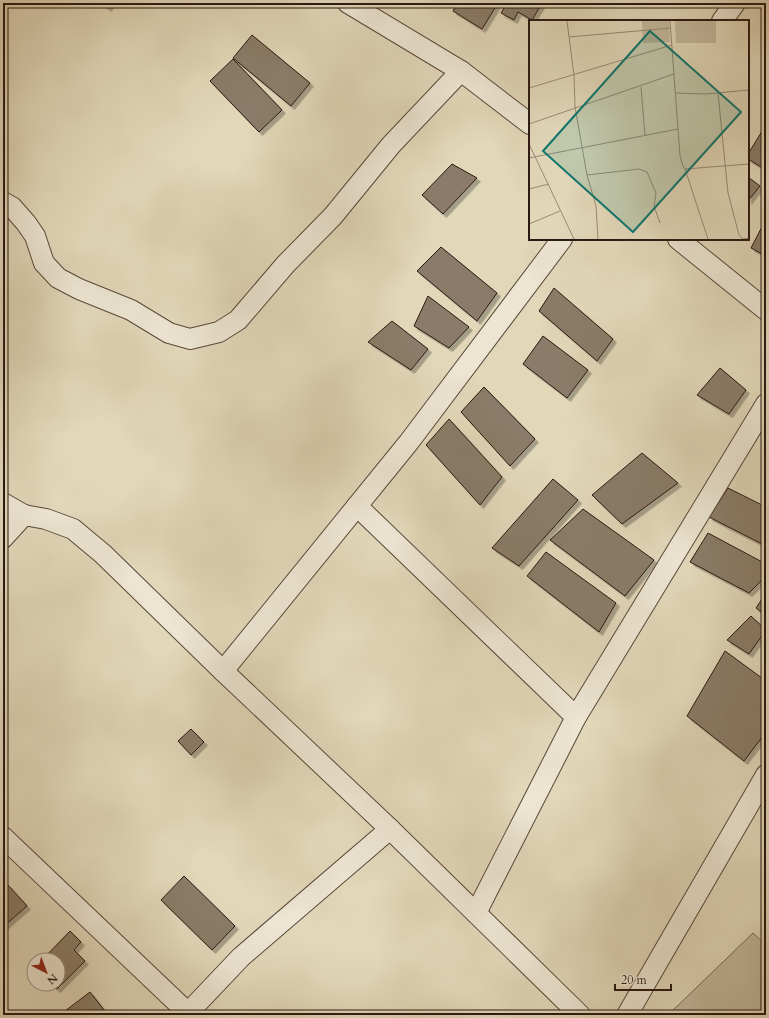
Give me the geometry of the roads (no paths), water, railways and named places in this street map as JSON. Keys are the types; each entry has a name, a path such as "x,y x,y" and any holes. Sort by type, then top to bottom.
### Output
{"street":[{"path":"348,3 460,71 529,123"},
{"path":"723,20 735,3"},
{"path":"3,202 12,207 26,222 35,236 44,264 58,278 79,289 131,310 169,333 190,339 219,332 238,320 285,265 333,216 391,145 460,71"},
{"path":"223,671 409,442 561,240"},
{"path":"679,240 766,310"},
{"path":"476,913 576,717 766,404"},
{"path":"3,503 24,515 46,520 73,529 103,554 223,671 390,829 580,1015"},
{"path":"357,506 576,717"},
{"path":"3,538 24,515"},
{"path":"628,1015 766,775"},
{"path":"3,837 187,1014 241,957 390,829"}]}
